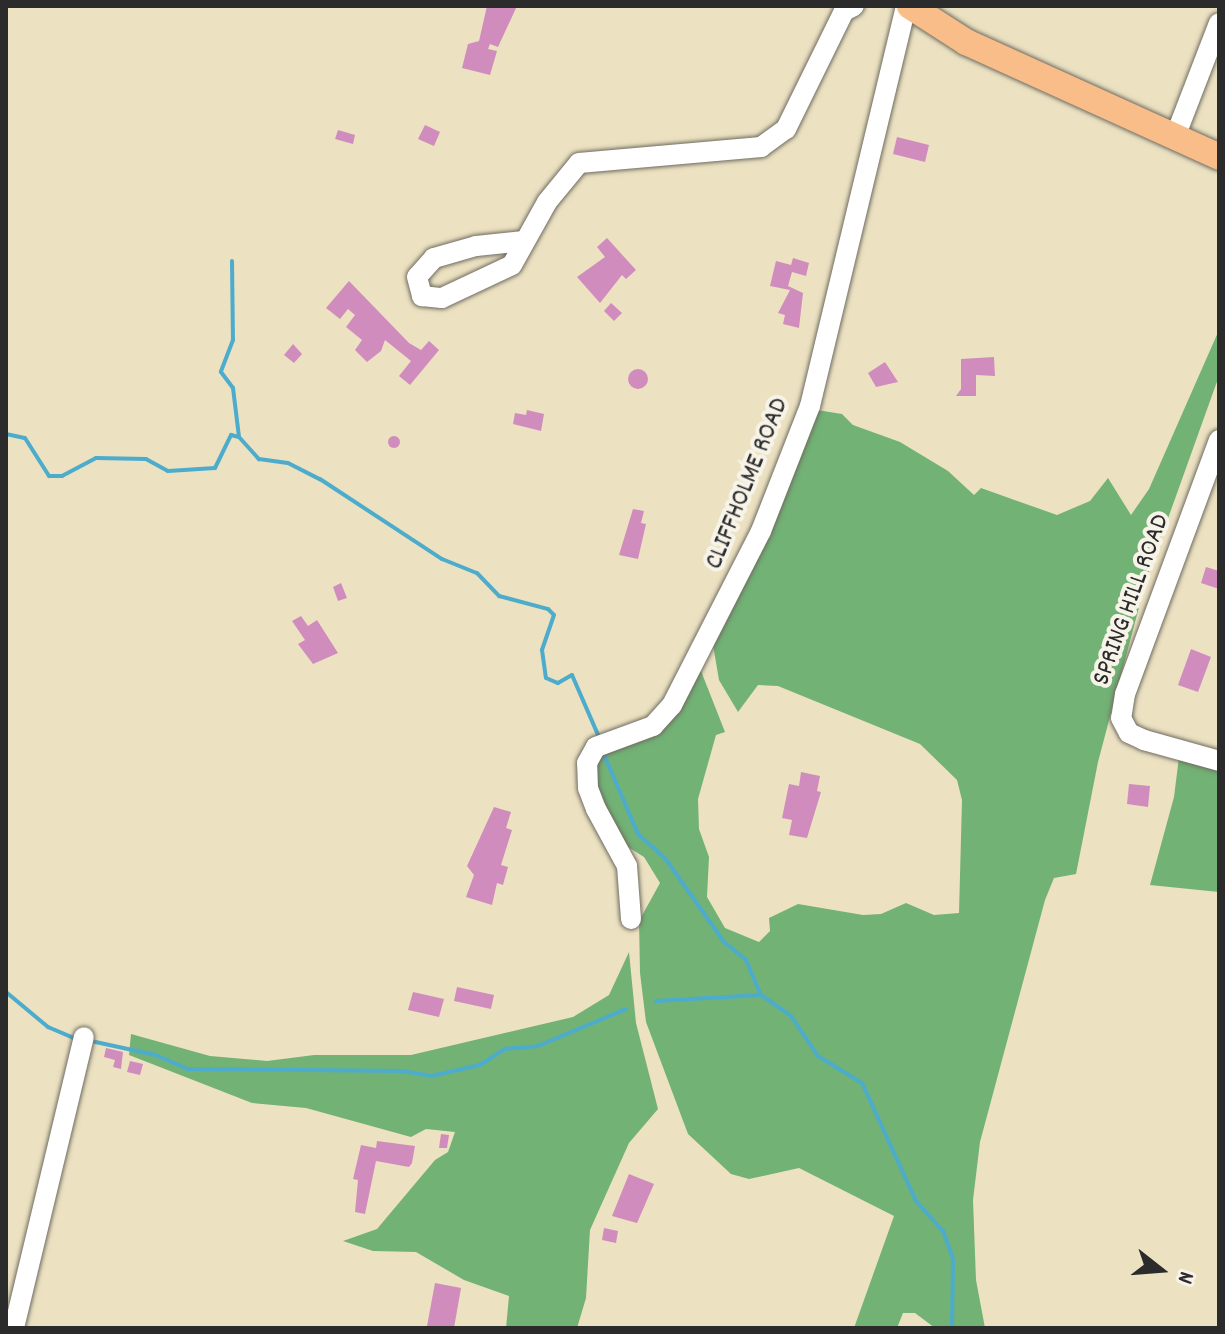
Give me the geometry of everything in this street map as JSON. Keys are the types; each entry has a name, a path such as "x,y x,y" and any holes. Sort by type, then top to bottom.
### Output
{"main road":[{"path":"908,6 956,37 1219,157"}],"street":[{"path":"524,241 476,246 434,258 417,277 422,296 442,298 480,284 512,265 524,241 579,163 761,147 786,129 844,11 854,6"},
{"name":"CLIFFHOLME ROAD","path":"631,919 627,866 588,788 587,763 602,745 653,726 672,705 761,531 810,406 908,6"},
{"path":"1175,137 1219,23"},
{"name":"SPRING HILL ROAD","path":"1219,440 1125,694 1121,718 1129,733 1144,740 1219,761"},
{"path":"14,1328 83,1040"}],"green space":[{"path":"1219,330 1219,376 1147,577 1098,762 1076,874 1054,878 1045,900 980,1142 973,1200 976,1280 985,1328 935,1328 915,1313 903,1313 897,1328 854,1328 894,1216 799,1168 749,1179 731,1174 688,1134 646,1022 640,973 639,921 660,883 644,857 628,847 595,795 597,759 672,715 701,671 725,732 716,735 698,799 699,829 709,857 707,897 725,928 759,942 770,931 769,918 798,904 863,915 881,914 906,903 934,915 959,913 962,800 957,780 920,744 778,686 758,685 738,712 719,680 713,645 817,410 842,414 853,425 900,442 948,471 974,495 981,488 1057,515 1090,501 1108,478 1131,515 1149,489"},
{"path":"1179,757 1219,769 1219,892 1150,885 1174,797"},
{"path":"629,952 636,1023 658,1109 629,1143 590,1230 586,1298 577,1328 506,1328 509,1296 464,1280 416,1252 373,1251 343,1241 377,1229 435,1160 448,1152 455,1132 426,1129 411,1137 306,1108 252,1103 129,1055 131,1034 210,1056 267,1061 314,1055 411,1055 573,1017 609,995"}],"building":[{"path":"487,6 517,6 498,47 490,44 488,49 497,51 490,75 462,68 468,44 479,41"},
{"path":"425,125 440,132 434,146 418,139"},
{"path":"338,130 355,135 353,144 335,139"},
{"path":"897,137 929,145 925,162 893,154"},
{"path":"607,238 636,270 626,279 622,275 600,303 577,277 605,257 597,247"},
{"path":"793,258 809,263 806,276 792,272 788,286 803,293 799,328 783,324 785,315 778,313 790,290 770,286 776,261 791,265"},
{"path":"349,281 409,343 421,350 429,341 439,350 410,385 399,376 411,361 385,340 381,351 367,362 355,350 362,340 346,327 355,315 348,309 340,319 326,308"},
{"path":"611,303 622,313 614,321 604,311"},
{"path":"293,344 302,354 294,363 284,355"},
{"path":"994,357 995,376 976,375 976,396 956,396 961,389 961,359"},
{"path":"885,362 898,382 876,387 868,373"},
{"path":"634,369 642,369 648,379 642,389 634,389 628,383 628,375"},
{"path":"527,410 544,414 541,431 513,424 515,413 526,415"},
{"path":"394,436 400,442 394,448 388,442"},
{"path":"633,509 644,511 641,523 646,524 638,559 619,555"},
{"path":"1206,567 1219,571 1219,589 1201,583"},
{"path":"341,583 347,598 338,601 333,587"},
{"path":"301,616 308,626 317,620 338,653 313,664 298,644 305,640 292,621"},
{"path":"1191,649 1211,657 1198,692 1178,685"},
{"path":"801,772 820,776 817,791 821,792 807,838 789,835 792,820 782,818 789,784 799,786"},
{"path":"1129,784 1150,786 1148,807 1127,804"},
{"path":"494,807 511,812 506,828 512,830 501,865 508,867 503,885 497,883 492,905 466,897 474,875 467,866"},
{"path":"457,987 494,995 491,1009 454,1001"},
{"path":"413,992 444,999 439,1017 408,1010"},
{"path":"106,1048 123,1052 121,1069 113,1067 115,1060 104,1057"},
{"path":"130,1061 143,1064 140,1075 127,1072"},
{"path":"441,1134 449,1135 447,1148 439,1148"},
{"path":"377,1141 415,1146 412,1163 409,1167 376,1161 365,1214 355,1212 358,1180 353,1179 361,1145 376,1148"},
{"path":"629,1174 654,1184 637,1223 612,1216"},
{"path":"604,1228 618,1231 616,1243 602,1240"},
{"path":"435,1283 461,1288 454,1328 427,1326"}],"waterway":[{"path":"232,261 233,340 221,372 233,388 239,437"},
{"path":"6,434 25,438 49,476 62,476 96,458 146,459 168,471 215,468 231,435 239,437 259,459 288,463 320,479 442,559 477,573 499,596 548,609 554,615 542,650 546,678 558,683 572,675 599,737"},
{"path":"602,750 638,834 665,858 724,942 746,960 761,995 791,1016 818,1056 862,1083 916,1201 943,1231 953,1259 952,1328"},
{"path":"6,992 48,1027 79,1040"},
{"path":"656,1001 761,995"},
{"path":"91,1041 156,1055 188,1069 403,1071 431,1076 480,1065 505,1049 538,1046 626,1009"}]}
